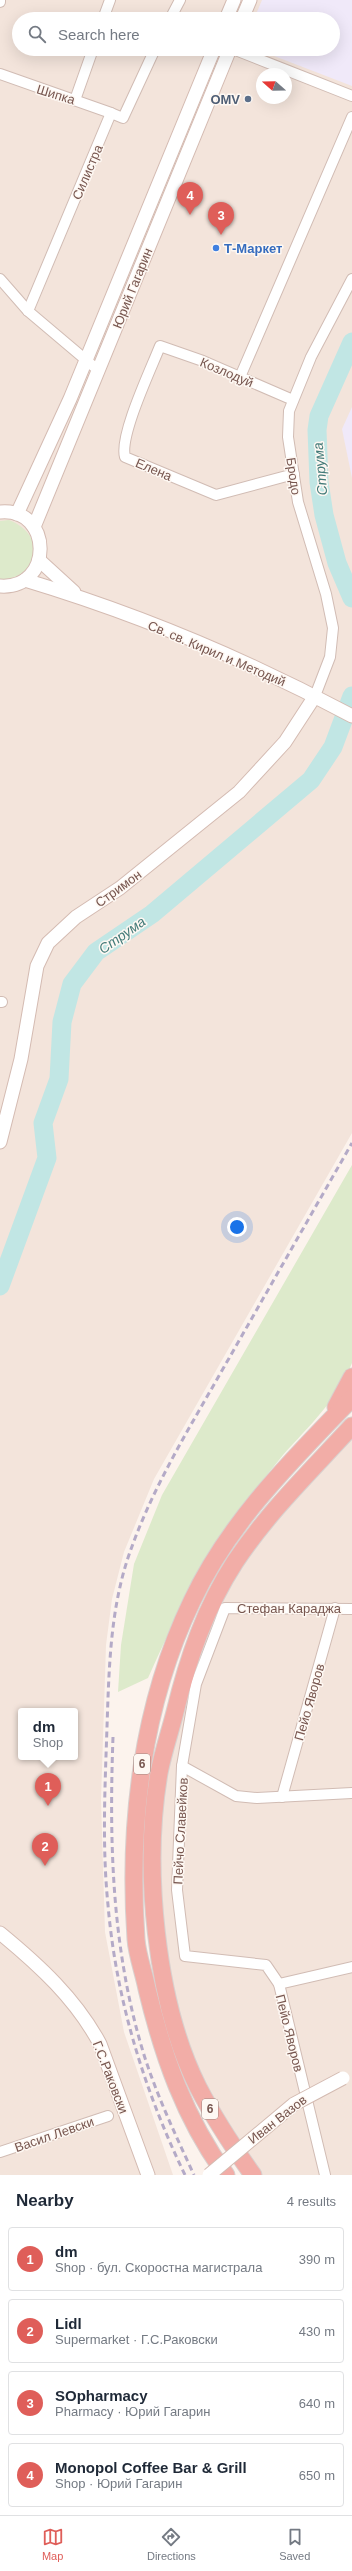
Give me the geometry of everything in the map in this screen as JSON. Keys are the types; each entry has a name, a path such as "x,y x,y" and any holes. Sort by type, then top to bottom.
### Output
{"highway":[{"path":"324,1427 352,1377"},
{"name":"6","path":"226,2175 208,2151 178,2094 157,2029 136,1941 134,1842 144,1750 170,1652 196,1593 219,1553 255,1503 352,1398"},
{"name":"6","path":"253,2175 226,2138 197,2085 178,2037 158,1950 152,1861 159,1773 188,1659 209,1609 234,1563 270,1513 352,1426"}],"street":[{"path":"106,12 110,0"},
{"path":"174,12 180,0"},
{"path":"229,12 234,0"},
{"path":"245,12 250,0"},
{"path":"75,100 91,56"},
{"path":"111,113 123,118 152,56"},
{"name":"Юрий Гагарин","path":"17,514 87,359 211,56"},
{"name":"Юрий Гагарин","path":"34,527 227,56"},
{"path":"251,56 352,96"},
{"name":"Шипка","path":"0,74 39,89 111,113"},
{"name":"Силистра","path":"28,311 111,113"},
{"path":"240,377 351,121"},
{"path":"0,279 28,311 87,359 99,371"},
{"name":"Бродо","path":"322,680 330,657 333,628 326,594 298,502 288,437 289,411 311,357 352,279"},
{"name":"Козлодуй","path":"160,346 240,377 293,400"},
{"name":"Елена","path":"160,346 127,432 124,442 125,457 216,495 294,474"},
{"path":"0,512 17,514 34,527 41,546 39,560 31,574 25,580 14,585 0,586"},
{"name":"Св. св. Кирил и Методий","path":"39,560 79,596"},
{"name":"Св. св. Кирил и Методий","path":"25,580 79,596 240,660 319,698 352,716"},
{"name":"Стримон","path":"0,1142 4,1109 22,1059 37,966 48,943 76,917 120,888 239,792 286,742 319,698 322,680"},
{"name":"Стефан Караджа","path":"225,1608 352,1609"},
{"name":"Пейчо Славейков","path":"225,1608 196,1684 182,1766 177,1890 185,1956 266,1965 279,1984"},
{"name":"Пейо Яворов","path":"282,1797 335,1608"},
{"path":"182,1766 236,1796 282,1797 352,1793"},
{"name":"Г.С.Раковски","path":"0,1934 29,1957 56,1983 92,2029 100,2044 141,2161 148,2175"},
{"path":"279,1984 352,1967"},
{"name":"Пейо Яворов","path":"279,1984 325,2175"},
{"name":"Иван Вазов","path":"208,2175 294,2104 348,2077"},
{"name":"Васил Левски","path":"0,2152 108,2116"},
{"name":"Г.С.Раковски","path":"141,2161 142,2175"}],"shaded area":[{"path":"0,0 352,0 352,1133 154,1479 124,1552 112,1599 106,1645 101,1800 105,1932 124,2032 173,2175 0,2175"},
{"path":"262,0 352,0 352,86 274,56 340,56 340,12 257,12"},
{"path":"352,407 352,478 342,429"},
{"path":"352,1429 352,2175 254,2175 198,2085 158,1950 160,1773 189,1659 239,1565"}],"green space":[{"path":"9,520 21,527 29,535 34,545 34,554 31,564 24,571 14,577 0,580 0,521"},
{"path":"352,1165 352,1363 339,1389 322,1412 267,1474 213,1548 168,1634 148,1678 118,1692 121,1645 134,1564 162,1495"}],"waterway":[{"name":"Струма","path":"352,342 319,416 317,430 319,482 324,515 337,563 352,598"},
{"name":"Струма","path":"0,1286 47,1158 43,1123 59,1079 62,1022 72,984 96,952 152,914 311,780 333,747 352,696"}],"railway":[{"path":"185,2175 157,2110 134,2043 125,2009 112,1940 106,1883 104,1816 110,1661 114,1617 123,1573 130,1552 159,1483 195,1417 352,1143"},
{"path":"113,1737 112,1818 115,1899 119,1939 126,1979 134,2019 150,2073 194,2175"}],"place":[{"name":"OMV","path":"248,99"},
{"name":"Monopol Coffee Bar & Grill","path":"190,215"},
{"name":"SOpharmacy","path":"221,235"},
{"name":"Т-Маркет","path":"216,248"},
{"name":"dm","path":"48,1806"},
{"name":"Lidl","path":"45,1866"}]}
